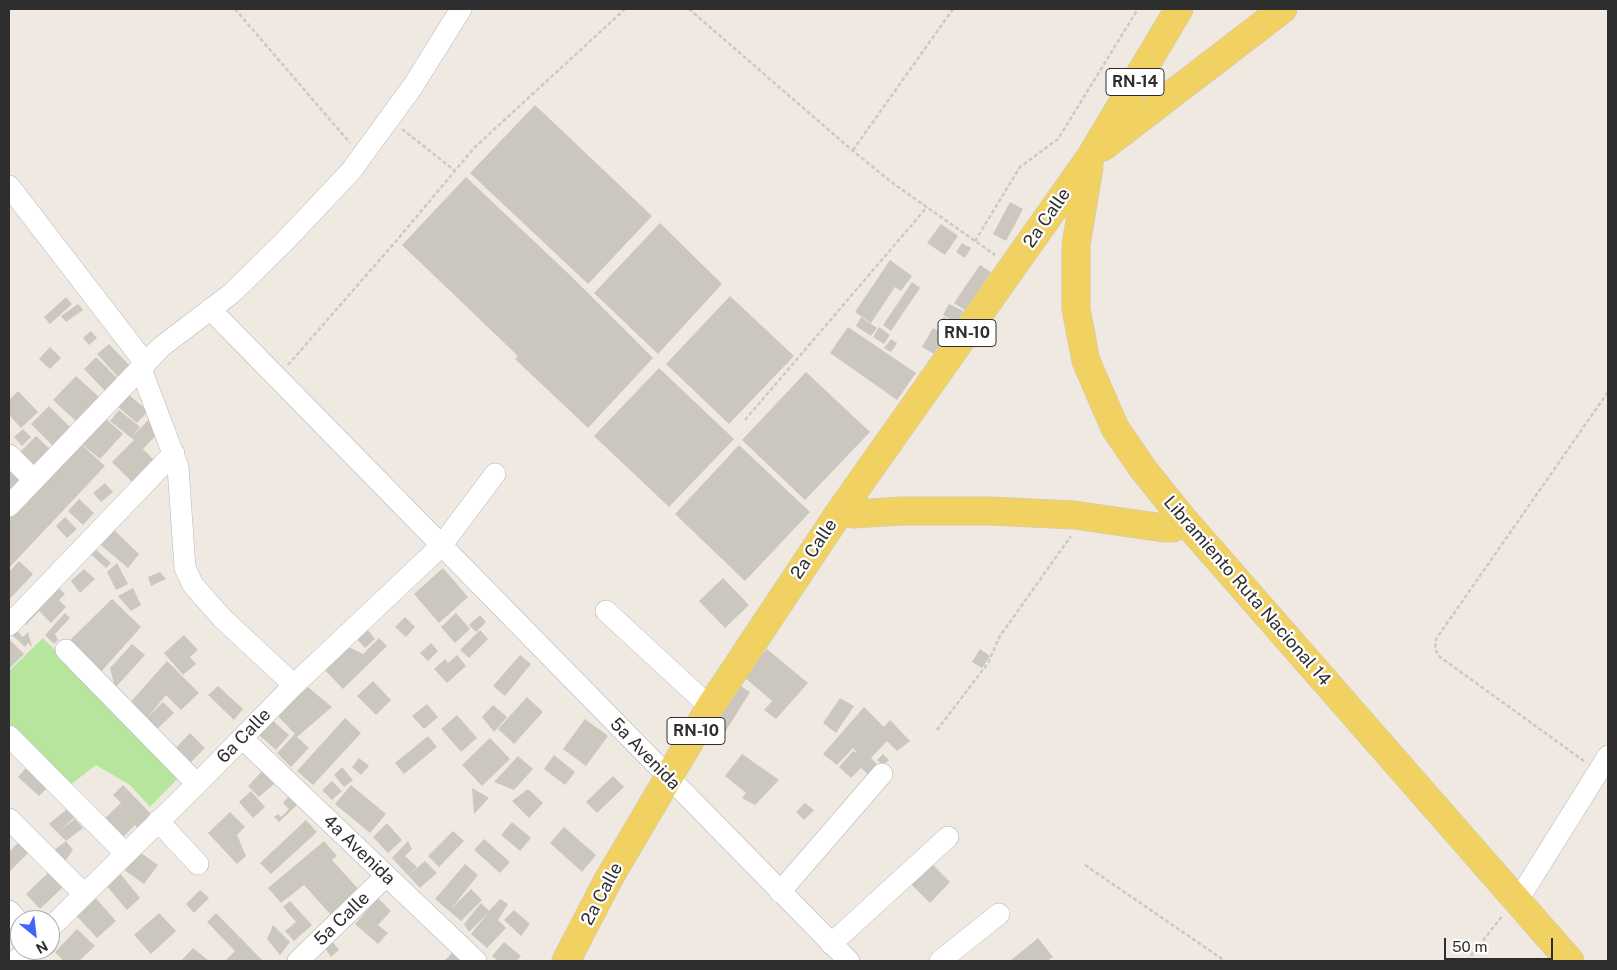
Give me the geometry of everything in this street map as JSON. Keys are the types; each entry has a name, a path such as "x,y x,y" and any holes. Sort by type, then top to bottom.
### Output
{"main road":[{"name":"RN-14","path":"1092,156 1179,9"},
{"name":"RN-10","path":"1092,156 1283,9"},
{"name":"2a Calle","path":"566,961 608,880 710,707 841,510 1092,156"},
{"name":"Libramiento Ruta Nacional 14","path":"1092,156 1079,218 1075,279 1076,308 1086,361 1115,428 1142,469 1184,520 1570,961"},
{"path":"841,510 854,514 902,511 980,511 1074,515 1164,528 1173,528 1184,520"}],"street":[{"path":"9,506 161,347 232,293 285,241 362,157 414,86 461,9"},
{"path":"9,186 143,367 174,453 182,500 185,568 193,586 223,619 294,685"},
{"name":"5a Avenida","path":"210,309 849,961"},
{"path":"9,625 174,453"},
{"path":"9,455 34,480"},
{"name":"6a Calle","path":"60,918 197,784 294,685 441,546 495,474"},
{"path":"606,611 710,707"},
{"path":"66,650 197,784"},
{"path":"9,736 126,854"},
{"name":"4a Avenida","path":"242,738 476,961"},
{"path":"1518,900 1603,763"},
{"path":"780,892 882,774"},
{"path":"9,819 84,894"},
{"path":"158,821 198,864"},
{"path":"831,944 948,837"},
{"name":"5a Calle","path":"298,961 386,876"},
{"path":"940,961 998,914"}],"path":[{"path":"235,9 362,157"},
{"path":"278,379 295,354 397,240 474,148 625,9"},
{"path":"689,9 852,151 927,207 1013,267"},
{"path":"852,151 953,9"},
{"path":"975,241 1020,167 1058,139 1138,9"},
{"path":"389,119 454,170"},
{"path":"745,420 927,207"},
{"path":"1603,763 1440,657 1435,649 1436,639 1608,392"},
{"path":"937,730 988,663 1000,636 1071,538 1074,530 1074,515"},
{"path":"1085,865 1225,961"},
{"path":"1467,961 1496,923 1518,900"}],"green space":[{"path":"43,638 180,776 150,807 130,785 96,765 65,789 9,730 9,671"}],"building":[{"path":"535,105 652,216 588,284 470,173"},
{"path":"466,177 572,277 653,358 588,428 515,359 518,356 402,245"},
{"path":"1010,202 1023,209 1006,241 993,234"},
{"path":"660,223 722,284 658,354 594,293"},
{"path":"941,224 958,236 945,255 927,243"},
{"path":"962,243 971,248 965,258 956,252"},
{"path":"890,260 912,276 901,291 895,287 871,323 855,312"},
{"path":"980,265 991,272 965,310 954,303"},
{"path":"912,282 920,288 891,331 883,325"},
{"path":"730,296 794,356 729,424 666,364"},
{"path":"66,297 72,304 50,324 44,317"},
{"path":"78,304 83,310 66,322 61,316"},
{"path":"949,304 963,311 957,323 943,315"},
{"path":"861,317 877,328 871,336 856,326"},
{"path":"944,317 954,324 947,333 938,326"},
{"path":"848,327 916,373 897,400 830,353"},
{"path":"879,327 890,335 884,344 873,337"},
{"path":"933,328 945,335 934,354 922,347"},
{"path":"91,331 97,338 89,345 83,338"},
{"path":"891,339 897,343 891,352 884,348"},
{"path":"109,344 131,367 119,378 97,354"},
{"path":"50,347 61,358 50,369 39,359"},
{"path":"96,357 119,380 107,393 84,369"},
{"path":"659,368 734,439 669,507 594,436"},
{"path":"806,372 870,432 805,500 742,440"},
{"path":"76,376 99,397 76,421 53,400"},
{"path":"18,391 38,412 21,428 9,415 9,400"},
{"path":"127,393 148,411 137,423 116,405"},
{"path":"49,406 72,429 54,447 31,424"},
{"path":"119,410 140,427 133,436 152,416 164,427 143,449 158,464 136,486 112,462 134,440 110,421"},
{"path":"105,418 123,434 100,459 82,444"},
{"path":"23,429 31,437 22,446 14,437"},
{"path":"36,436 51,450 33,468 18,454"},
{"path":"80,443 105,466 9,568 9,518"},
{"path":"739,445 810,512 745,581 675,514"},
{"path":"9,458 30,478 9,500"},
{"path":"105,483 113,492 101,502 93,493"},
{"path":"79,499 94,513 83,525 68,511"},
{"path":"65,517 77,529 67,538 56,526"},
{"path":"112,528 139,554 128,568 95,540"},
{"path":"92,546 111,563 106,568 86,550"},
{"path":"19,561 33,574 11,598 9,595 9,572"},
{"path":"117,563 128,584 116,590 107,572"},
{"path":"443,568 468,597 439,623 414,594"},
{"path":"84,569 95,579 80,593 71,581"},
{"path":"160,572 166,579 151,586 148,577"},
{"path":"723,578 749,605 725,628 699,601"},
{"path":"56,585 65,594 59,600 66,607 51,623 39,611 26,625 23,619"},
{"path":"133,588 141,605 131,611 118,596"},
{"path":"112,599 141,627 99,674 67,643"},
{"path":"65,613 70,618 55,634 58,640 54,644 45,635"},
{"path":"456,613 470,629 455,643 441,627"},
{"path":"480,615 486,622 476,632 469,625"},
{"path":"405,617 415,627 406,637 395,627"},
{"path":"10,624 23,637 28,632 32,647 28,643 25,647 9,632"},
{"path":"367,629 375,639 365,648 356,638"},
{"path":"480,630 488,639 469,658 460,650"},
{"path":"184,635 198,650 190,657 196,664 183,675 164,653"},
{"path":"379,638 387,646 343,689 321,666 343,644 363,654"},
{"path":"9,639 24,654 9,669"},
{"path":"431,643 438,651 428,661 420,653"},
{"path":"132,644 145,655 115,688 110,668"},
{"path":"767,649 808,683 776,719 764,710 772,701 743,676"},
{"path":"980,649 990,656 982,668 972,662"},
{"path":"457,655 466,666 447,683 434,669 445,659 448,663"},
{"path":"520,655 531,664 505,696 493,686"},
{"path":"167,661 199,693 181,710 166,695 147,718 163,702 174,713 156,730 127,706"},
{"path":"373,681 391,700 376,715 357,696"},
{"path":"304,684 332,707 297,737 309,748 291,767 277,753 295,734 276,714"},
{"path":"738,684 750,692 722,737 713,731"},
{"path":"218,686 243,709 234,720 208,695"},
{"path":"527,697 543,712 514,744 498,729"},
{"path":"840,698 854,706 836,733 823,723"},
{"path":"427,704 438,717 424,729 412,716"},
{"path":"493,705 507,717 494,732 482,717"},
{"path":"864,707 884,727 890,720 910,741 897,751 887,741 871,758 881,768 871,777 861,768 851,778 839,767 853,751 857,753 853,748 837,765 823,754"},
{"path":"457,715 477,738 461,752 441,729"},
{"path":"345,718 361,733 313,785 297,771"},
{"path":"271,719 289,735 276,750 258,734"},
{"path":"585,719 608,736 586,766 563,749"},
{"path":"190,733 205,748 184,769 170,754"},
{"path":"428,736 437,747 404,774 395,763"},
{"path":"490,738 510,759 482,786 462,765"},
{"path":"742,754 779,780 755,805 742,798 746,793 725,776"},
{"path":"883,754 889,760 883,765 877,760"},
{"path":"554,755 575,772 565,785 544,769"},
{"path":"518,756 533,769 514,790 494,782"},
{"path":"359,758 369,766 361,775 352,767"},
{"path":"30,763 52,783 39,796 18,777"},
{"path":"342,767 353,780 344,787 334,775"},
{"path":"262,771 274,784 259,797 248,786"},
{"path":"613,776 624,787 597,813 586,802"},
{"path":"332,781 342,791 332,800 322,790"},
{"path":"123,785 153,816 138,830 135,825 121,839 103,820 121,803 113,795"},
{"path":"351,785 386,814 370,833 335,804"},
{"path":"472,788 489,798 474,814"},
{"path":"528,789 543,803 529,818 512,801"},
{"path":"251,791 265,807 253,818 239,802"},
{"path":"289,796 297,805 279,822 274,817 278,814 281,817 289,809 283,803"},
{"path":"805,803 814,810 804,820 796,812"},
{"path":"67,809 74,818 59,831 75,819 83,828 66,841 49,824"},
{"path":"230,812 245,827 237,835 246,856 237,864 208,833"},
{"path":"306,820 317,832 271,874 260,863"},
{"path":"512,822 531,838 520,851 501,835"},
{"path":"387,823 402,840 388,853 373,837"},
{"path":"564,827 596,855 582,872 550,843"},
{"path":"453,831 464,841 439,867 428,856"},
{"path":"23,838 33,848 9,872 9,852"},
{"path":"484,839 510,862 500,873 474,850"},
{"path":"66,841 73,850 63,864 49,854"},
{"path":"324,841 337,856 332,860 360,891 332,916 304,885 281,903 268,888"},
{"path":"408,841 412,849 405,856 417,867 409,875 425,861 437,873 420,888 392,858"},
{"path":"138,851 158,865 144,884 123,869"},
{"path":"930,862 950,882 930,903 910,883"},
{"path":"465,864 478,875 451,909 471,889 482,900 461,921 435,899"},
{"path":"49,872 63,887 40,909 26,894"},
{"path":"119,872 140,898 127,910 105,884"},
{"path":"200,890 209,898 194,913 186,904"},
{"path":"93,895 116,921 97,938 73,912"},
{"path":"378,898 391,911 378,925 388,933 378,944 355,924"},
{"path":"500,899 508,904 498,920 506,928 487,948 471,934 487,914 469,932 464,924 481,903 489,911"},
{"path":"290,901 312,925 294,941 285,931 296,922 283,907"},
{"path":"514,910 530,924 521,936 504,920"},
{"path":"159,913 176,931 151,954 134,935"},
{"path":"216,913 263,961 225,961 235,951 207,922"},
{"path":"273,925 290,942 280,955 267,939"},
{"path":"77,929 95,946 79,961 64,961 60,957 60,947"},
{"path":"328,936 339,950 331,957 322,944"},
{"path":"1038,938 1053,957 1047,961 1010,961"},
{"path":"504,942 521,956 516,961 498,961 492,956"},
{"path":"193,948 209,961 181,961"},
{"path":"452,953 461,961 444,961"}]}
